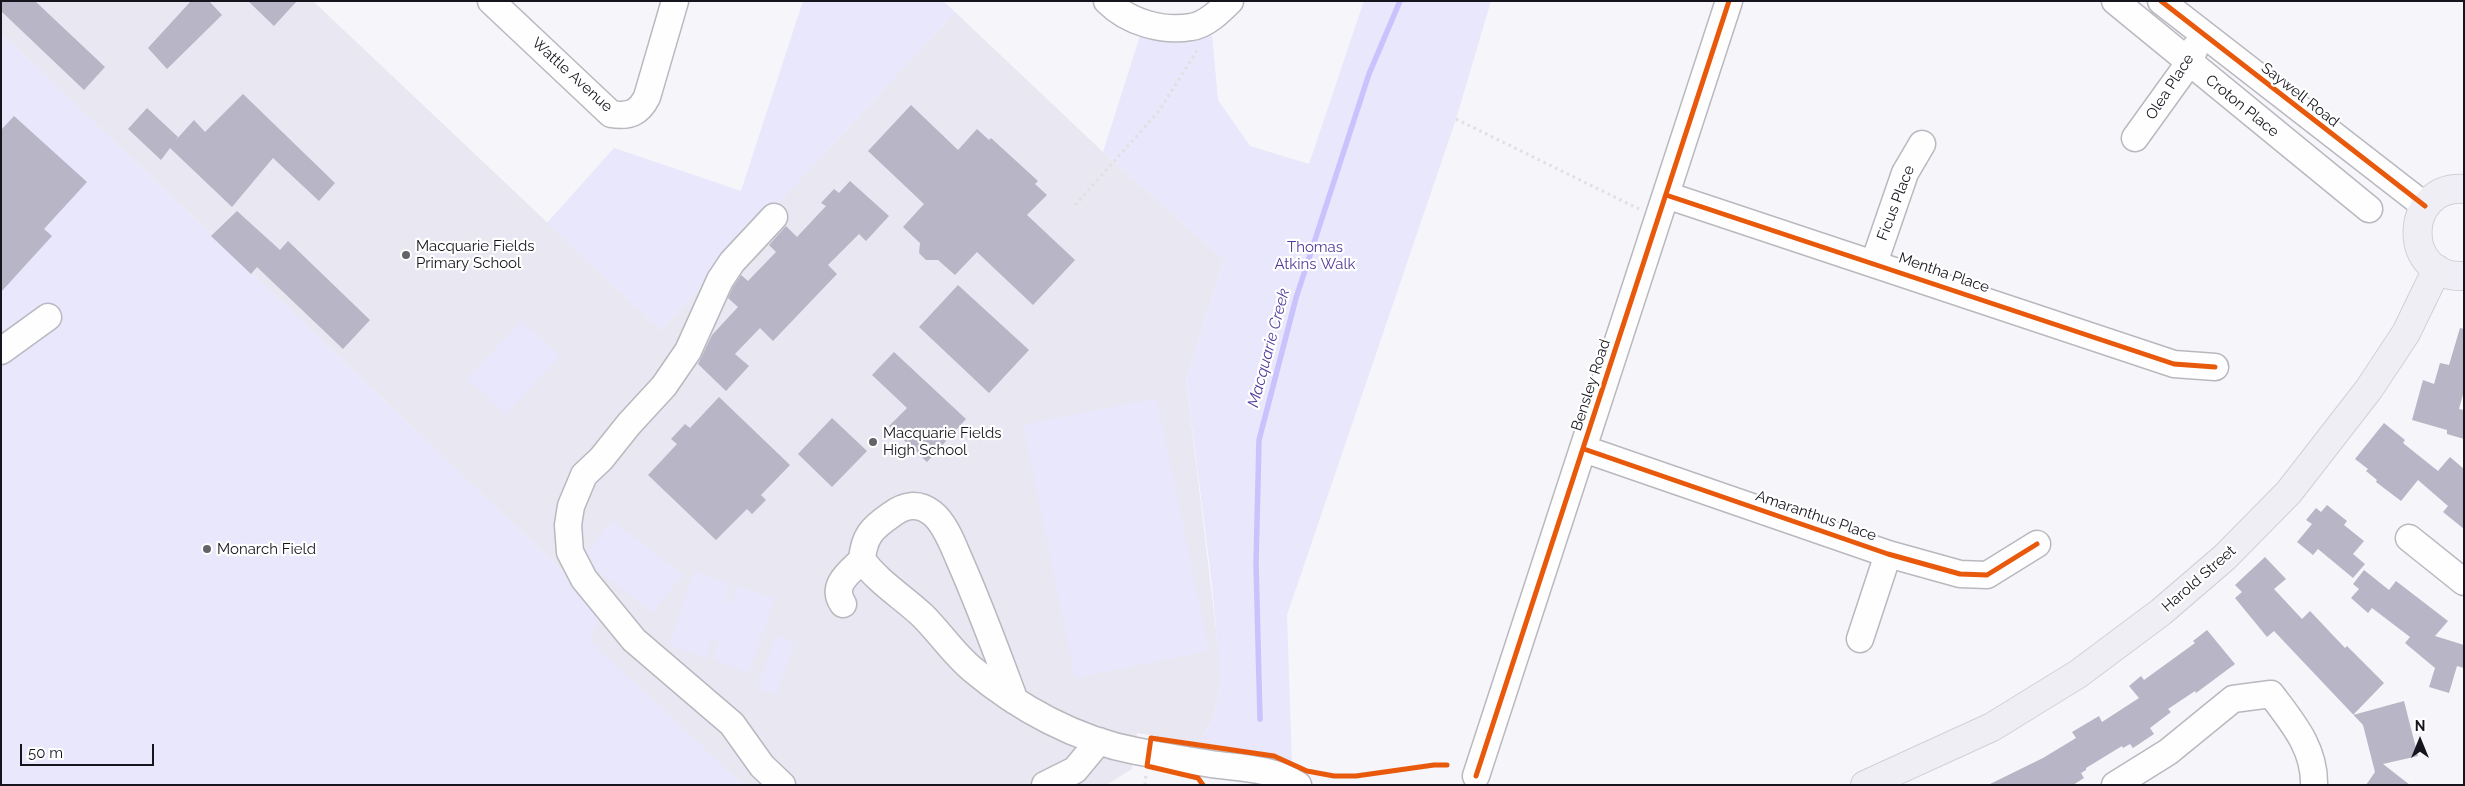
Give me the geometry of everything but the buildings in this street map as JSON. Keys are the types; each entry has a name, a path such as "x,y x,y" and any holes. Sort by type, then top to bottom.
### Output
{"main road":[{"path":"2464,189 2442,192 2425,206 2417,224 2418,242 2424,257 2437,269 2453,275 2464,276"},
{"name":"Harold Street","path":"1865,785 1992,726 2078,674 2161,612 2225,557 2289,492 2359,402 2406,333 2437,269"}],"street":[{"name":"Wattle Avenue","path":"491,1 611,114 622,116 632,114 641,109 647,97 675,1"},
{"path":"1107,1 1119,12 1142,22 1165,28 1193,27 1217,14 1230,1"},
{"name":"Bensley Road","path":"1476,776 1729,1"},
{"name":"Croton Place","path":"2115,1 2369,209"},
{"name":"Saywell Road","path":"2161,1 2425,206"},
{"name":"Olea Place","path":"2135,138 2189,63 2200,33"},
{"name":"Ficus Place","path":"1874,263 1905,172 1922,144"},
{"name":"Mentha Place","path":"1662,206 1874,263 2174,364 2215,366"},
{"path":"774,217 732,262 720,280 688,351 664,386 629,424 601,460 584,475 571,506 568,525 570,552 584,580 634,640 732,724 762,766 782,785"},
{"path":"1,351 48,317"},
{"name":"Amaranthus Place","path":"1584,449 1888,554 1960,574 1987,575 2037,544"},
{"path":"1016,701 953,545 933,514 922,507 908,506 898,509 872,528 863,547 862,560 871,573 923,616 971,668 1016,701 1058,725 1099,741 1134,751 1253,769 1288,778 1298,785"},
{"path":"2409,538 2464,582"},
{"path":"1860,639 1888,554"},
{"path":"843,604 839,591 842,578 862,560"},
{"path":"2115,785 2168,752 2233,700 2271,694 2303,738 2314,773 2314,785"},
{"path":"1045,785 1075,770 1099,741"}],"path":[{"path":"1075,205 1160,111 1201,44"},
{"path":"1456,119 1662,206"}],"shaded area":[{"name":"Macquarie Fields High School","path":"1,1 313,1 661,330 955,12 1103,152 1224,260 1186,379 1219,655 1221,682 1213,720 1199,743 1137,733 1132,769 1106,785 743,785 590,641 601,608 1,33"}],"green space":[{"path":"803,1 943,1 955,12 661,330 547,223 614,148 741,191"},
{"name":"Thomas Atkins Walk","path":"1364,1 1491,1 1456,119 1287,615 1292,765 1199,743 1213,720 1221,682 1212,584 1186,379 1224,260 1103,152 1140,36 1212,35 1218,100 1250,146 1309,164"},
{"path":"1,33 601,608 591,641 743,785 1,785"},
{"path":"521,321 560,356 506,415 467,379"},
{"path":"1157,398 1209,651 1075,678 1023,425"},
{"path":"612,520 683,574 653,613 582,559"},
{"path":"694,571 731,584 725,601 732,603 738,586 775,598 749,672 713,660 718,642 712,640 706,658 669,645"},
{"path":"776,635 795,642 776,695 757,688"}],"waterway":[{"name":"Macquarie Creek","path":"1260,719 1256,564 1259,440 1296,298 1369,74 1400,1"}],"cycle path":[{"path":"1476,776 1729,1"},
{"path":"2161,1 2425,206"},
{"path":"1666,195 2174,364 2215,367"},
{"path":"1584,449 1888,554 1960,574 1987,575 2037,544"},
{"path":"1203,785 1198,778 1147,766 1151,738 1274,756 1307,771 1334,776 1356,776 1434,765 1447,765"}],"place":[{"name":"Macquarie Fields Primary School","path":"406,255"},
{"name":"Macquarie Fields High School","path":"873,442"},
{"name":"Monarch Field","path":"207,549"}]}
